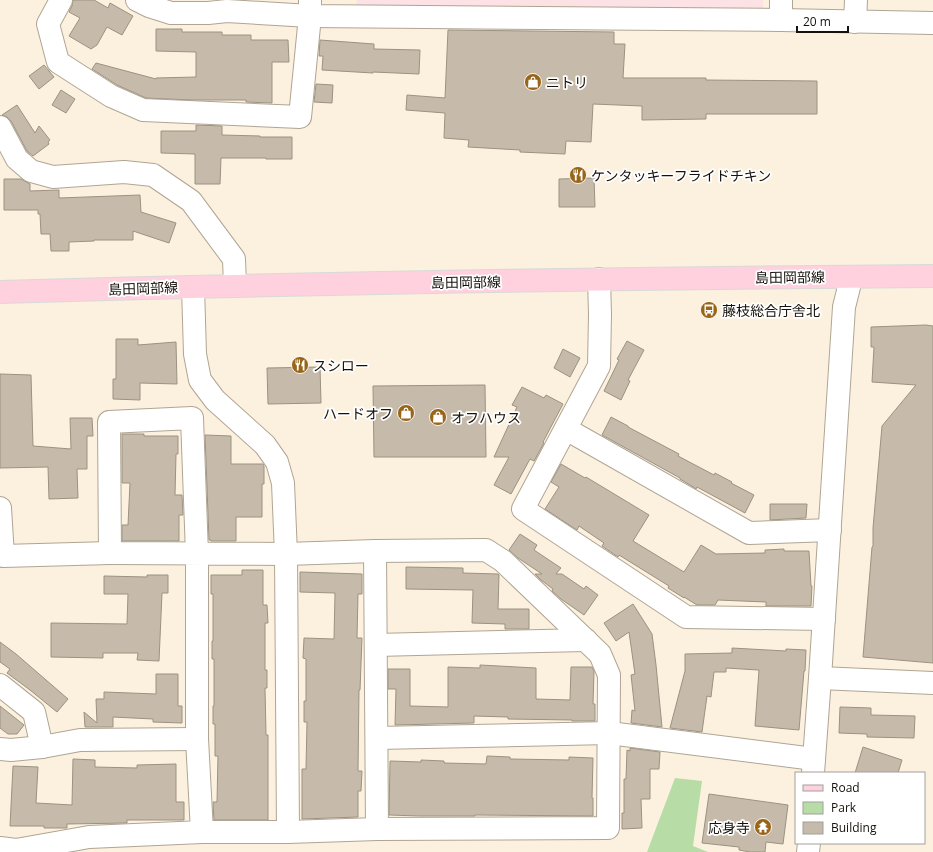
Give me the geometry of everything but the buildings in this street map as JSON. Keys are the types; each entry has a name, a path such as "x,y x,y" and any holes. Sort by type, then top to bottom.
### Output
{"main road":[{"name":"島田岡部線","path":"0,292 599,279 933,276"}],"street":[{"path":"61,0 48,24 58,62 111,96 143,110 300,117 310,8"},
{"path":"137,0 149,6 172,13 208,13 227,5 310,8 781,10 855,22 933,23"},
{"path":"855,22 856,0"},
{"path":"0,127 17,159 31,171 52,177 124,172 153,175 191,201 230,253 234,259 235,286"},
{"path":"377,738 609,733 814,766 844,307 850,283 849,276"},
{"path":"599,279 599,366 523,509 686,617 824,619"},
{"path":"193,287 195,354 200,380 214,400 265,445 278,462 283,483 286,554 288,832"},
{"path":"110,553 109,422 192,418 196,554 197,738 202,832"},
{"path":"566,428 749,533 830,530"},
{"path":"0,508 4,556 110,553 286,554 375,551 486,550 503,560 600,654 609,675 608,828 377,829 288,832 202,832 89,837 16,850 0,848"},
{"path":"375,551 377,829"},
{"path":"376,645 586,640"},
{"path":"820,678 933,683"},
{"path":"0,685 34,712 42,747"},
{"path":"0,749 10,750 42,747 80,740 197,738"}],"shaded area":[{"path":"357,0 763,0 763,9 356,8"}],"green space":[{"path":"675,778 702,781 693,846 708,852 647,852"}],"place":[{"name":"ニトリ","path":"533,82"},
{"name":"ケンタッキーフライドチキン","path":"578,175"},
{"name":"藤枝総合庁舎北","path":"709,310"},
{"name":"スシロー","path":"300,365"},
{"name":"ハードオフ","path":"406,413"},
{"name":"オフハウス","path":"438,417"},
{"name":"応身寺","path":"763,827"}]}
